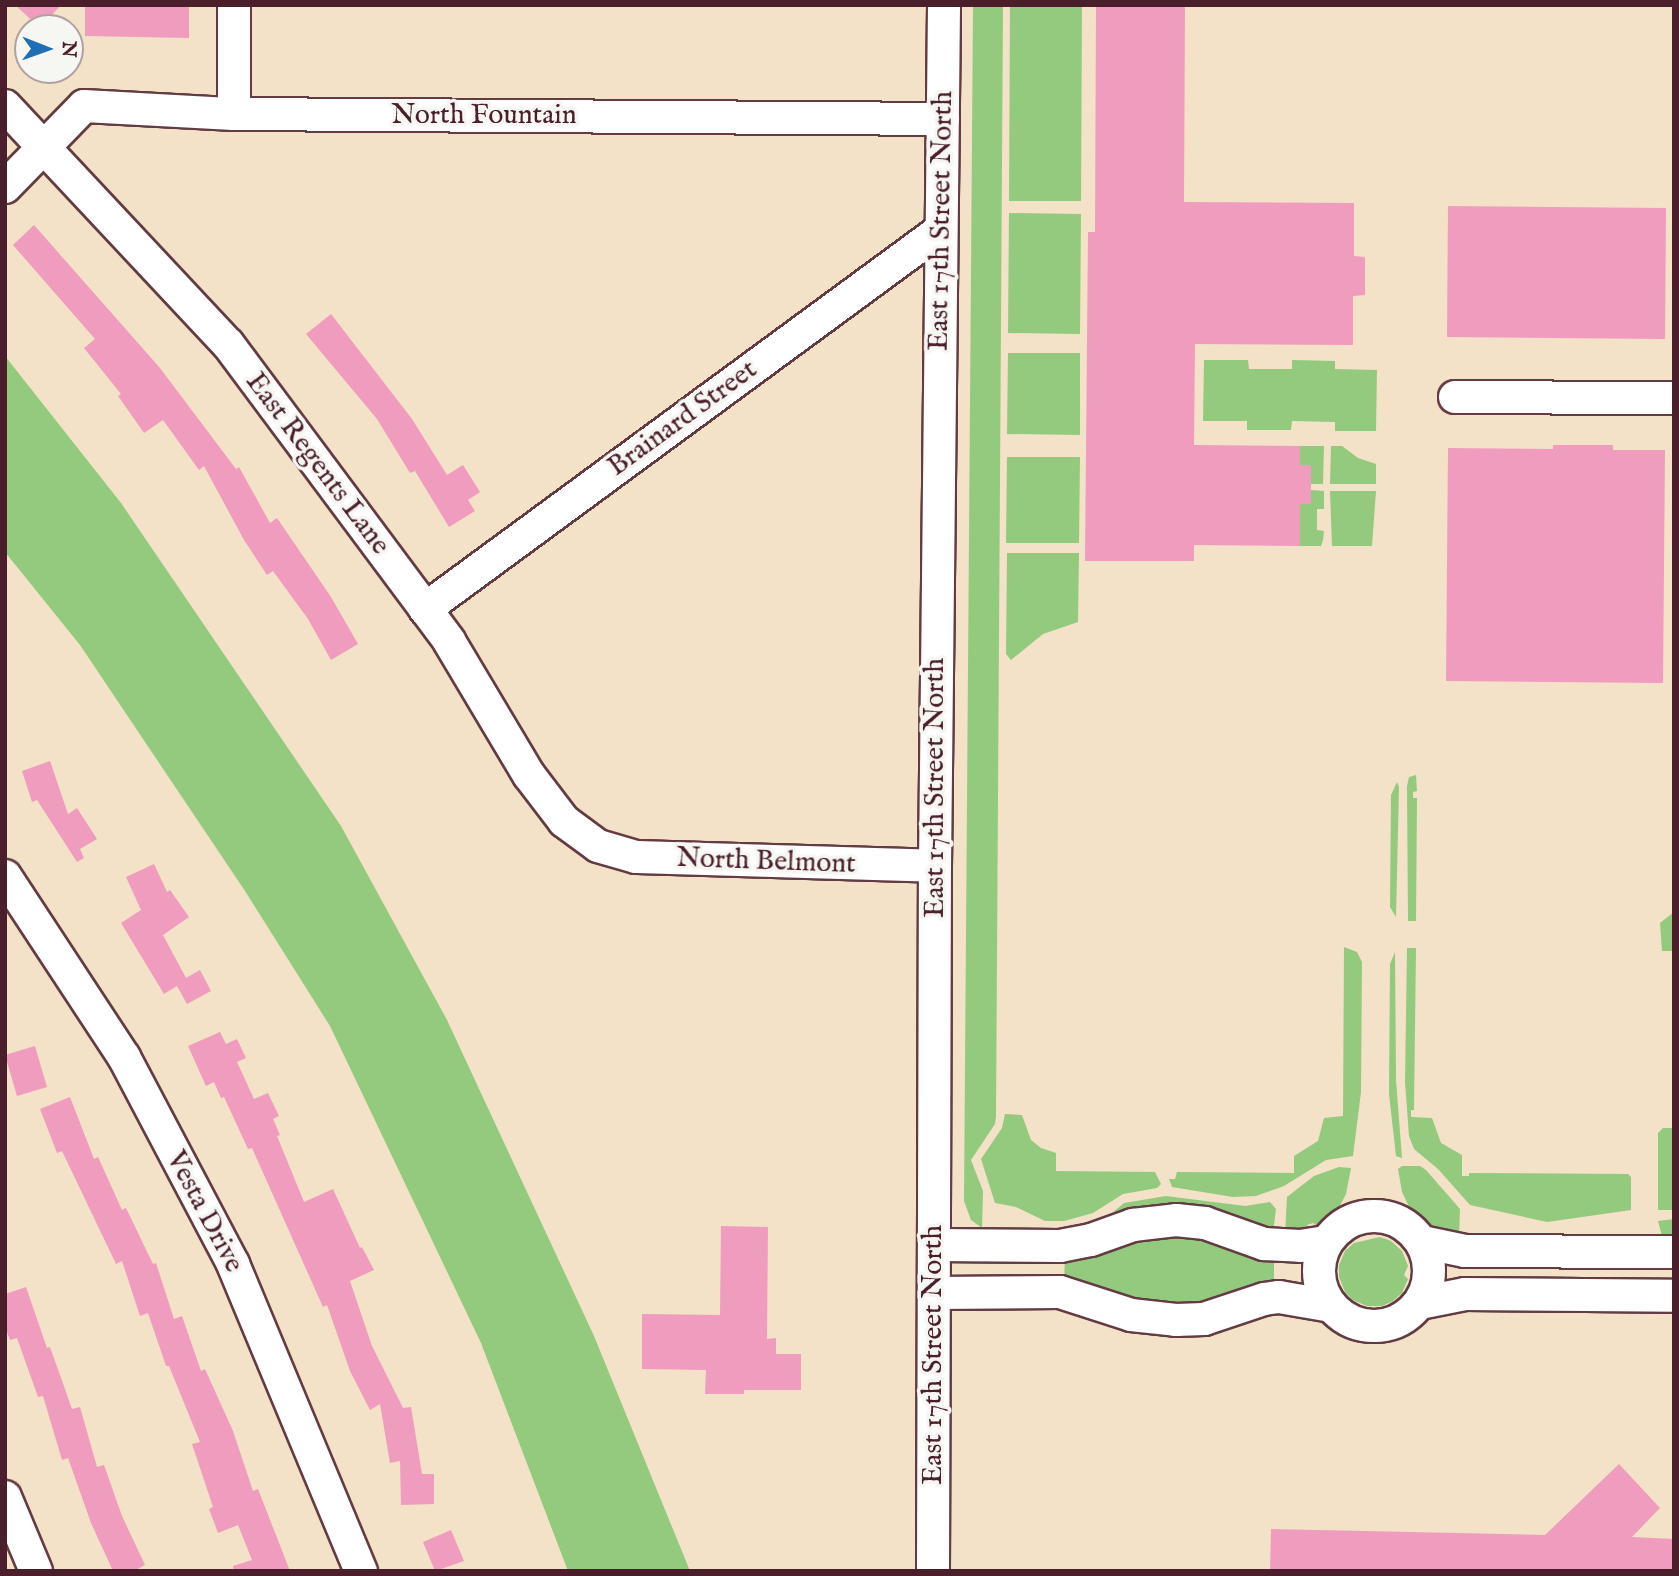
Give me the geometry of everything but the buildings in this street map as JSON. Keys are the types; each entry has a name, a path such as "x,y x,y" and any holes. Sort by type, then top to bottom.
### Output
{"street":[{"path":"234,5 234,114"},
{"name":"East 17th Street North","path":"933,1571 935,866 944,5"},
{"name":"East Regents Lane","path":"5,106 228,344 449,641 529,775 564,821 598,846"},
{"name":"North Fountain","path":"5,187 84,106 234,114 943,119"},
{"name":"Brainard Street","path":"425,608 942,230"},
{"path":"1455,397 1674,398"},
{"name":"North Belmont","path":"598,846 636,857 708,862 935,866"},
{"name":"Vesta Drive","path":"5,876 124,1057 233,1264 361,1571"},
{"path":"935,1293 1060,1292 1132,1315 1176,1320 1204,1319 1264,1299 1279,1297 1331,1306 1351,1321 1376,1327 1392,1324 1408,1315 1420,1303 1430,1273 1422,1242 1402,1222 1377,1215 1351,1220 1326,1242 1321,1254 1319,1281 1331,1306"},
{"path":"935,1245 1060,1247 1091,1240 1133,1224 1176,1220 1205,1223 1264,1244 1300,1246 1326,1242"},
{"path":"1422,1242 1465,1251 1674,1252"},
{"path":"1420,1303 1465,1294 1674,1296"},
{"path":"5,1497 36,1571"}],"green space":[{"path":"973,5 1003,5 996,1116 995,1124 971,1160 983,1191 982,1228 971,1220 964,1201"},
{"path":"1010,5 1082,5 1081,201 1009,201"},
{"path":"1009,213 1081,214 1080,334 1008,333"},
{"path":"1008,353 1080,353 1080,435 1007,434"},
{"path":"5,356 121,503 341,826 447,1020 594,1336 690,1571 568,1571 481,1343 330,1026 245,891 80,645 5,552"},
{"path":"1204,360 1248,360 1249,369 1292,369 1292,360 1335,361 1335,369 1377,370 1376,431 1335,431 1335,422 1292,421 1291,430 1247,430 1247,421 1203,421"},
{"path":"1300,446 1324,446 1323,484 1311,484 1311,465 1300,465"},
{"path":"1331,446 1342,446 1358,458 1376,464 1376,484 1330,484"},
{"path":"1007,457 1080,457 1079,543 1006,543"},
{"path":"1311,490 1324,491 1324,509 1317,509 1317,530 1324,531 1323,540 1321,546 1300,546 1300,504 1311,504"},
{"path":"1330,491 1376,491 1372,546 1332,546"},
{"path":"1007,553 1079,553 1078,622 1043,634 1011,660 1006,654"},
{"path":"1416,775 1417,791 1413,792 1413,798 1417,798 1416,921 1408,921 1407,786 1409,777"},
{"path":"1397,782 1396,917 1390,907 1391,795"},
{"path":"1674,912 1674,951 1662,951 1660,923"},
{"path":"1344,947 1357,952 1362,962 1361,1092 1353,1156 1326,1160 1284,1186 1256,1196 1233,1197 1172,1187 1169,1179 1175,1179 1177,1172 1294,1173 1294,1156 1318,1141 1324,1118 1343,1116"},
{"path":"1407,948 1416,948 1414,1110 1411,1110 1411,1117 1432,1118 1441,1143 1462,1155 1462,1176 1469,1176 1469,1173 1628,1174 1631,1177 1631,1210 1547,1222 1470,1205 1438,1169 1414,1149 1409,1136 1405,1082"},
{"path":"1395,952 1396,1080 1402,1158 1396,1156 1389,1094 1390,964"},
{"path":"1005,1114 1022,1115 1031,1140 1041,1148 1056,1153 1056,1171 1155,1172 1161,1184 1157,1188 1123,1194 1093,1213 1064,1221 1045,1221 1016,1207 995,1203 981,1159 1002,1128"},
{"path":"1663,1128 1674,1128 1674,1210 1658,1210 1658,1133"},
{"path":"1402,1166 1420,1166 1426,1170 1460,1209 1459,1238 1435,1232 1414,1217 1402,1192 1398,1169"},
{"path":"1339,1167 1351,1168 1346,1194 1335,1215 1319,1227 1313,1223 1307,1225 1306,1231 1285,1234 1287,1197 1314,1176"},
{"path":"1166,1196 1245,1206 1270,1202 1276,1209 1273,1233 1105,1219 1124,1203"},
{"path":"1674,1219 1674,1240 1662,1236 1658,1221"},
{"path":"1190,1235 1274,1256 1274,1287 1211,1304 1208,1299 1202,1300 1202,1305 1158,1307 1064,1282 1065,1257 1128,1240"},
{"path":"1380,1237 1391,1241 1402,1251 1408,1266 1404,1275 1408,1279 1402,1293 1393,1301 1382,1306 1367,1306 1353,1300 1345,1292 1339,1277 1339,1265 1345,1251 1354,1243"}]}
